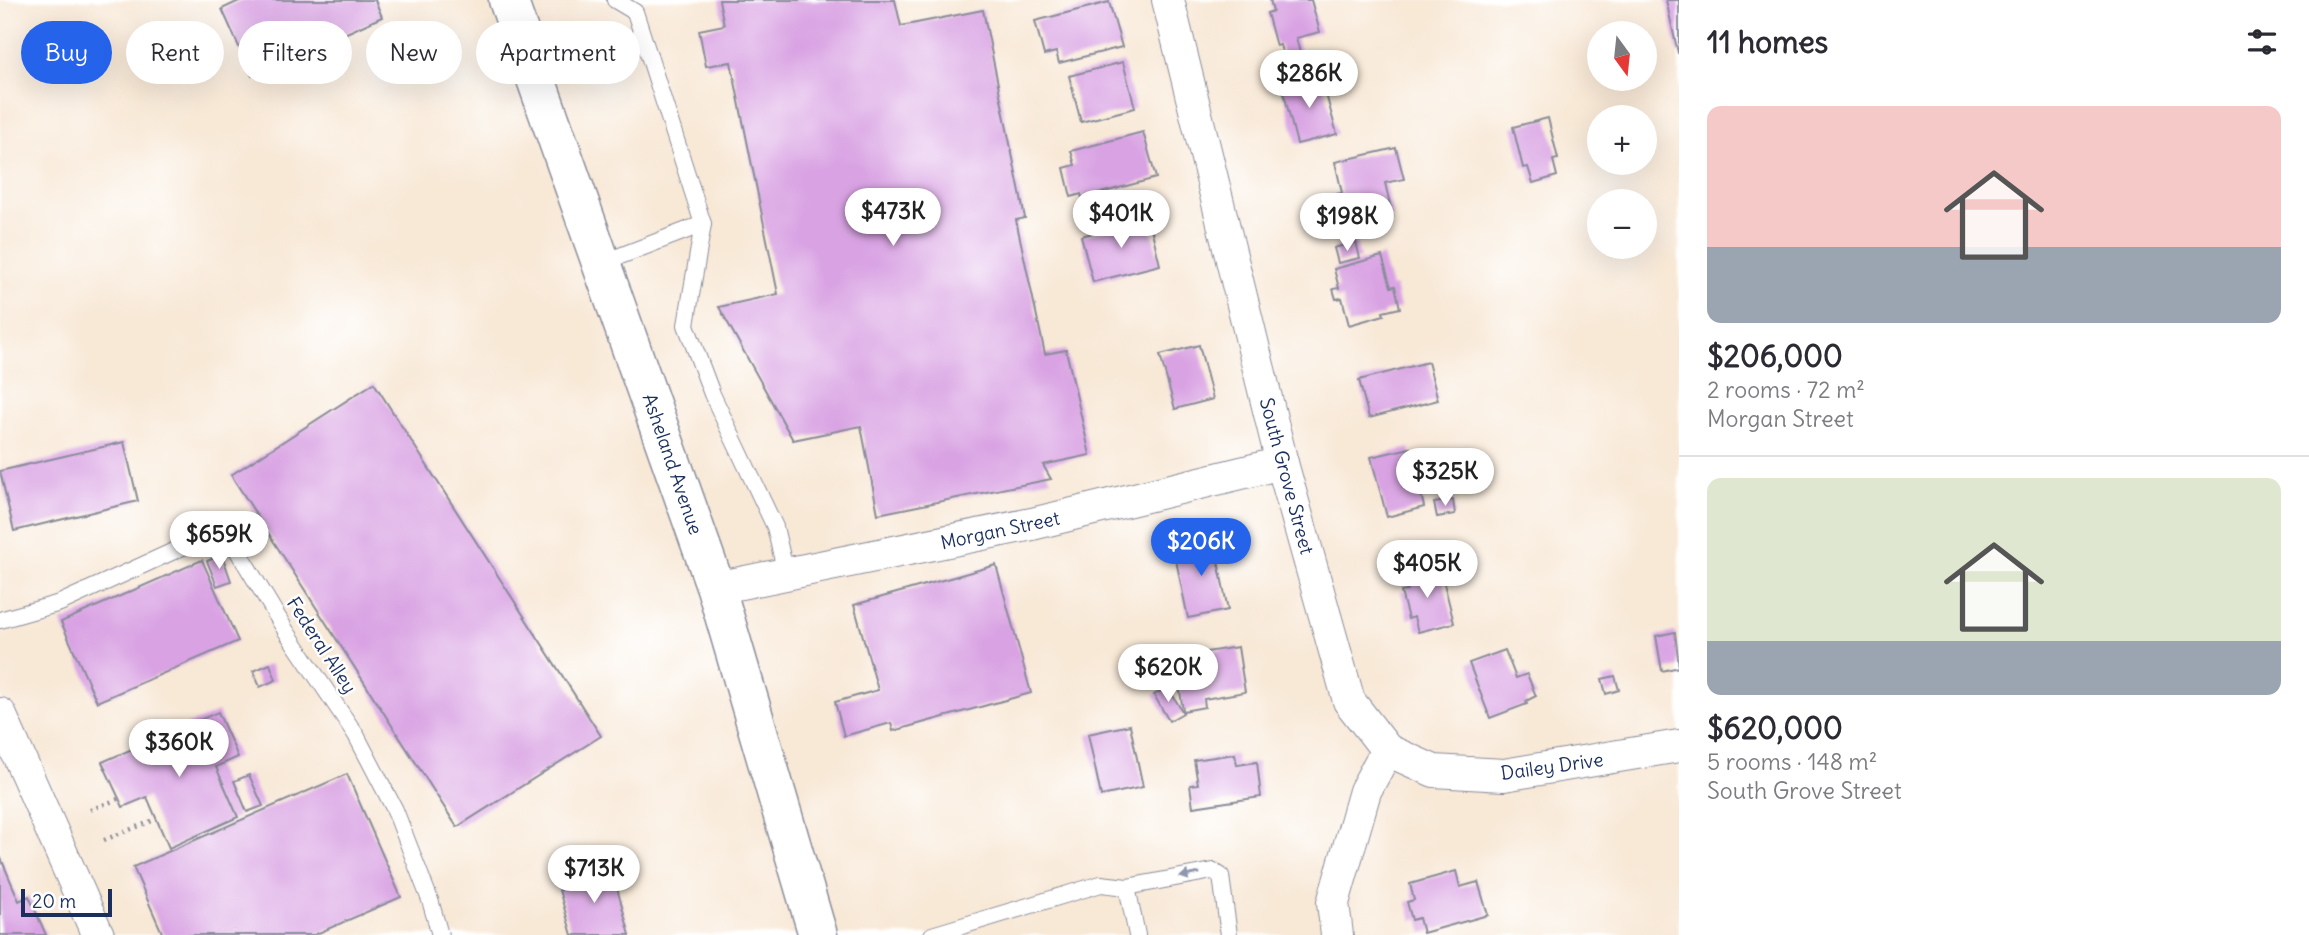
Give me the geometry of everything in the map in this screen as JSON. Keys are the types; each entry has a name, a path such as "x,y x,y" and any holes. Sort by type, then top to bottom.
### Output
{"main road":[{"name":"Asheland Avenue","path":"508,0 716,588 817,935"}],"street":[{"name":"South Grove Street","path":"1168,0 1282,463 1349,701 1387,750"},
{"name":"Morgan Street","path":"716,588 1032,524 1282,463"},
{"path":"0,714 98,935"},
{"name":"Dailey Drive","path":"1387,750 1434,771 1504,775 1679,746"},
{"path":"1338,935 1333,903 1365,791 1387,750"}],"lane":[{"path":"615,0 635,12 703,224 686,325 712,394 775,527 786,574"},
{"path":"602,263 703,224"},
{"name":"Federal Alley","path":"0,620 60,603 224,528 286,631 356,735 395,810 430,901 440,935"},
{"path":"932,935 1101,884 1127,887 1213,871 1221,876 1229,935"},
{"path":"1127,887 1137,935"}],"path":[{"path":"90,810 118,799"},
{"path":"104,840 157,819"}],"building":[{"path":"241,0 375,0 382,17 366,21 366,24 352,31 352,21 238,21 238,45 222,9"},
{"path":"719,0 895,0 901,26 983,10 1025,218 1016,220 1045,354 1066,350 1090,455 1043,465 1051,479 878,514 861,426 793,440 719,307 778,294 731,62 706,66 699,30 724,25"},
{"path":"1270,0 1311,0 1320,32 1296,38 1300,53 1284,58 1280,45 1276,46 1267,13 1273,11"},
{"path":"1666,0 1679,0 1679,53 1678,53"},
{"path":"1109,2 1122,47 1059,63 1056,52 1044,55 1035,21"},
{"path":"1123,62 1135,108 1081,122 1069,76"},
{"path":"1321,76 1337,134 1297,144 1282,86"},
{"path":"1548,118 1558,159 1553,160 1557,176 1533,183 1528,167 1523,168 1513,127"},
{"path":"1143,132 1156,178 1082,198 1081,194 1071,197 1064,168 1075,165 1071,151"},
{"path":"1396,148 1404,179 1385,183 1393,217 1322,235 1313,199 1342,193 1335,162"},
{"path":"1149,219 1160,265 1093,282 1081,236"},
{"path":"1356,242 1360,258 1338,263 1334,248"},
{"path":"1382,256 1391,287 1395,286 1400,308 1349,325 1342,298 1336,299 1333,289 1339,288 1334,269"},
{"path":"1199,345 1213,399 1175,409 1160,355"},
{"path":"1428,362 1438,400 1369,418 1359,380"},
{"path":"374,383 601,736 457,827 231,475"},
{"path":"124,442 138,501 14,531 0,471"},
{"path":"1410,448 1424,507 1387,517 1371,457"},
{"path":"1453,500 1455,514 1437,517 1434,503"},
{"path":"1213,537 1228,610 1188,618 1173,546"},
{"path":"222,555 231,581 217,586 207,561"},
{"path":"202,560 238,641 97,702 61,622"},
{"path":"996,565 1031,693 893,731 891,723 844,736 835,702 878,690 854,605"},
{"path":"1440,567 1454,623 1418,632 1414,617 1408,619 1401,592 1408,591 1404,576"},
{"path":"1675,632 1679,667 1662,671 1656,636"},
{"path":"1238,647 1245,692 1204,699 1205,707 1183,711 1175,657"},
{"path":"1505,650 1516,678 1527,674 1536,696 1526,701 1527,704 1490,718 1469,663"},
{"path":"270,664 276,680 260,687 253,671"},
{"path":"1615,676 1619,690 1606,694 1602,679"},
{"path":"1168,687 1183,713 1169,721 1154,695"},
{"path":"218,712 238,757 216,767 238,817 169,848 147,797 123,807 102,762"},
{"path":"1130,725 1143,787 1101,796 1088,734"},
{"path":"1235,754 1237,765 1257,762 1261,797 1193,807 1190,785 1198,784 1194,760"},
{"path":"347,774 401,897 314,935 163,935 133,867"},
{"path":"249,775 263,806 247,812 234,781"},
{"path":"0,856 19,901 29,896 46,935 0,935"},
{"path":"611,867 630,935 572,935 557,883"},
{"path":"1456,871 1460,887 1478,882 1488,915 1423,933 1419,918 1412,920 1407,902 1414,900 1410,884"}]}
